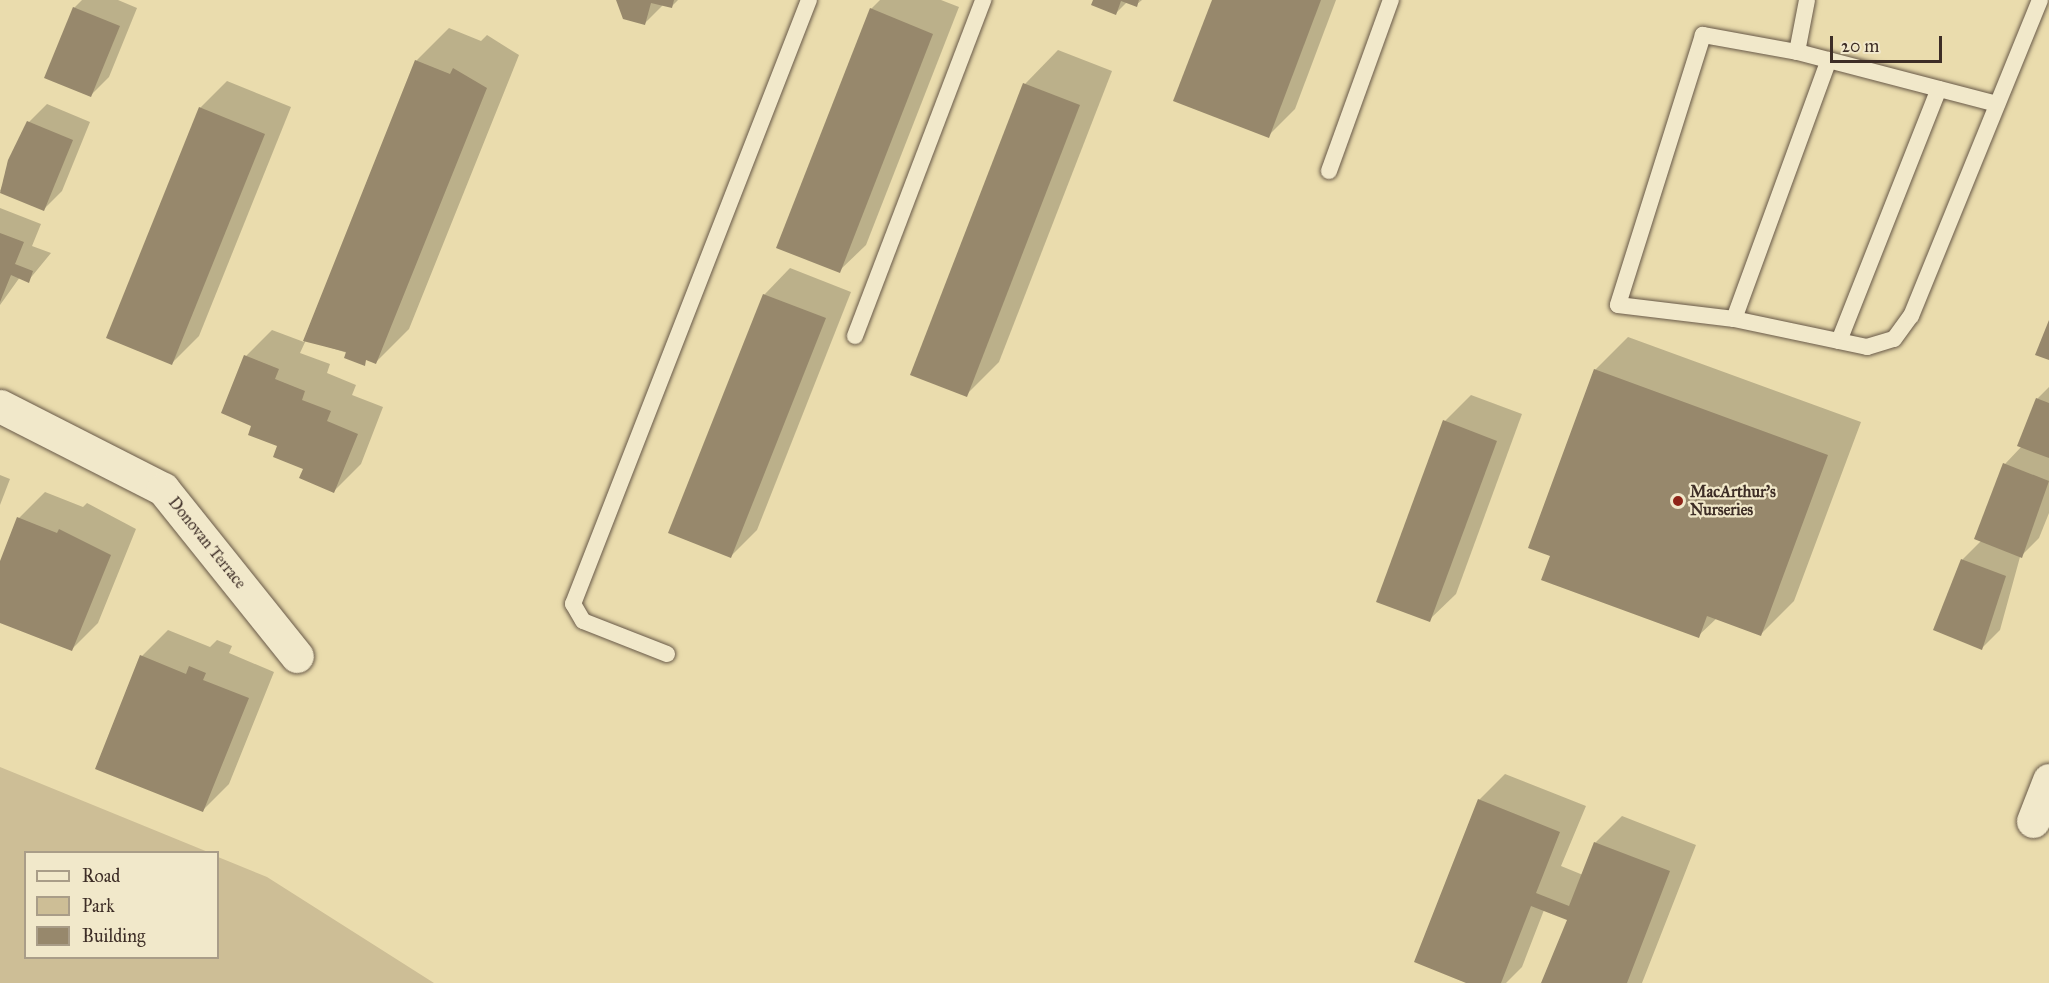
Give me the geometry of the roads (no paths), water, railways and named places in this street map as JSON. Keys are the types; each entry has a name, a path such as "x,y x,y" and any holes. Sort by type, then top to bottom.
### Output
{"street":[{"name":"Donovan Terrace","path":"0,406 163,489 297,657"},
{"path":"2033,821 2049,780"}],"lane":[{"path":"667,654 583,621 573,604 809,0"},
{"path":"855,336 983,0"},
{"path":"1329,171 1391,0"},
{"path":"1797,52 1807,0"},
{"path":"1997,104 1797,52 1703,35 1618,305 1734,319 1867,347 1894,339 1911,316 2040,0"},
{"path":"1734,319 1829,60"},
{"path":"1839,341 1939,89"}],"place":[{"name":"MacArthur's Nurseries","path":"1678,501"}]}
